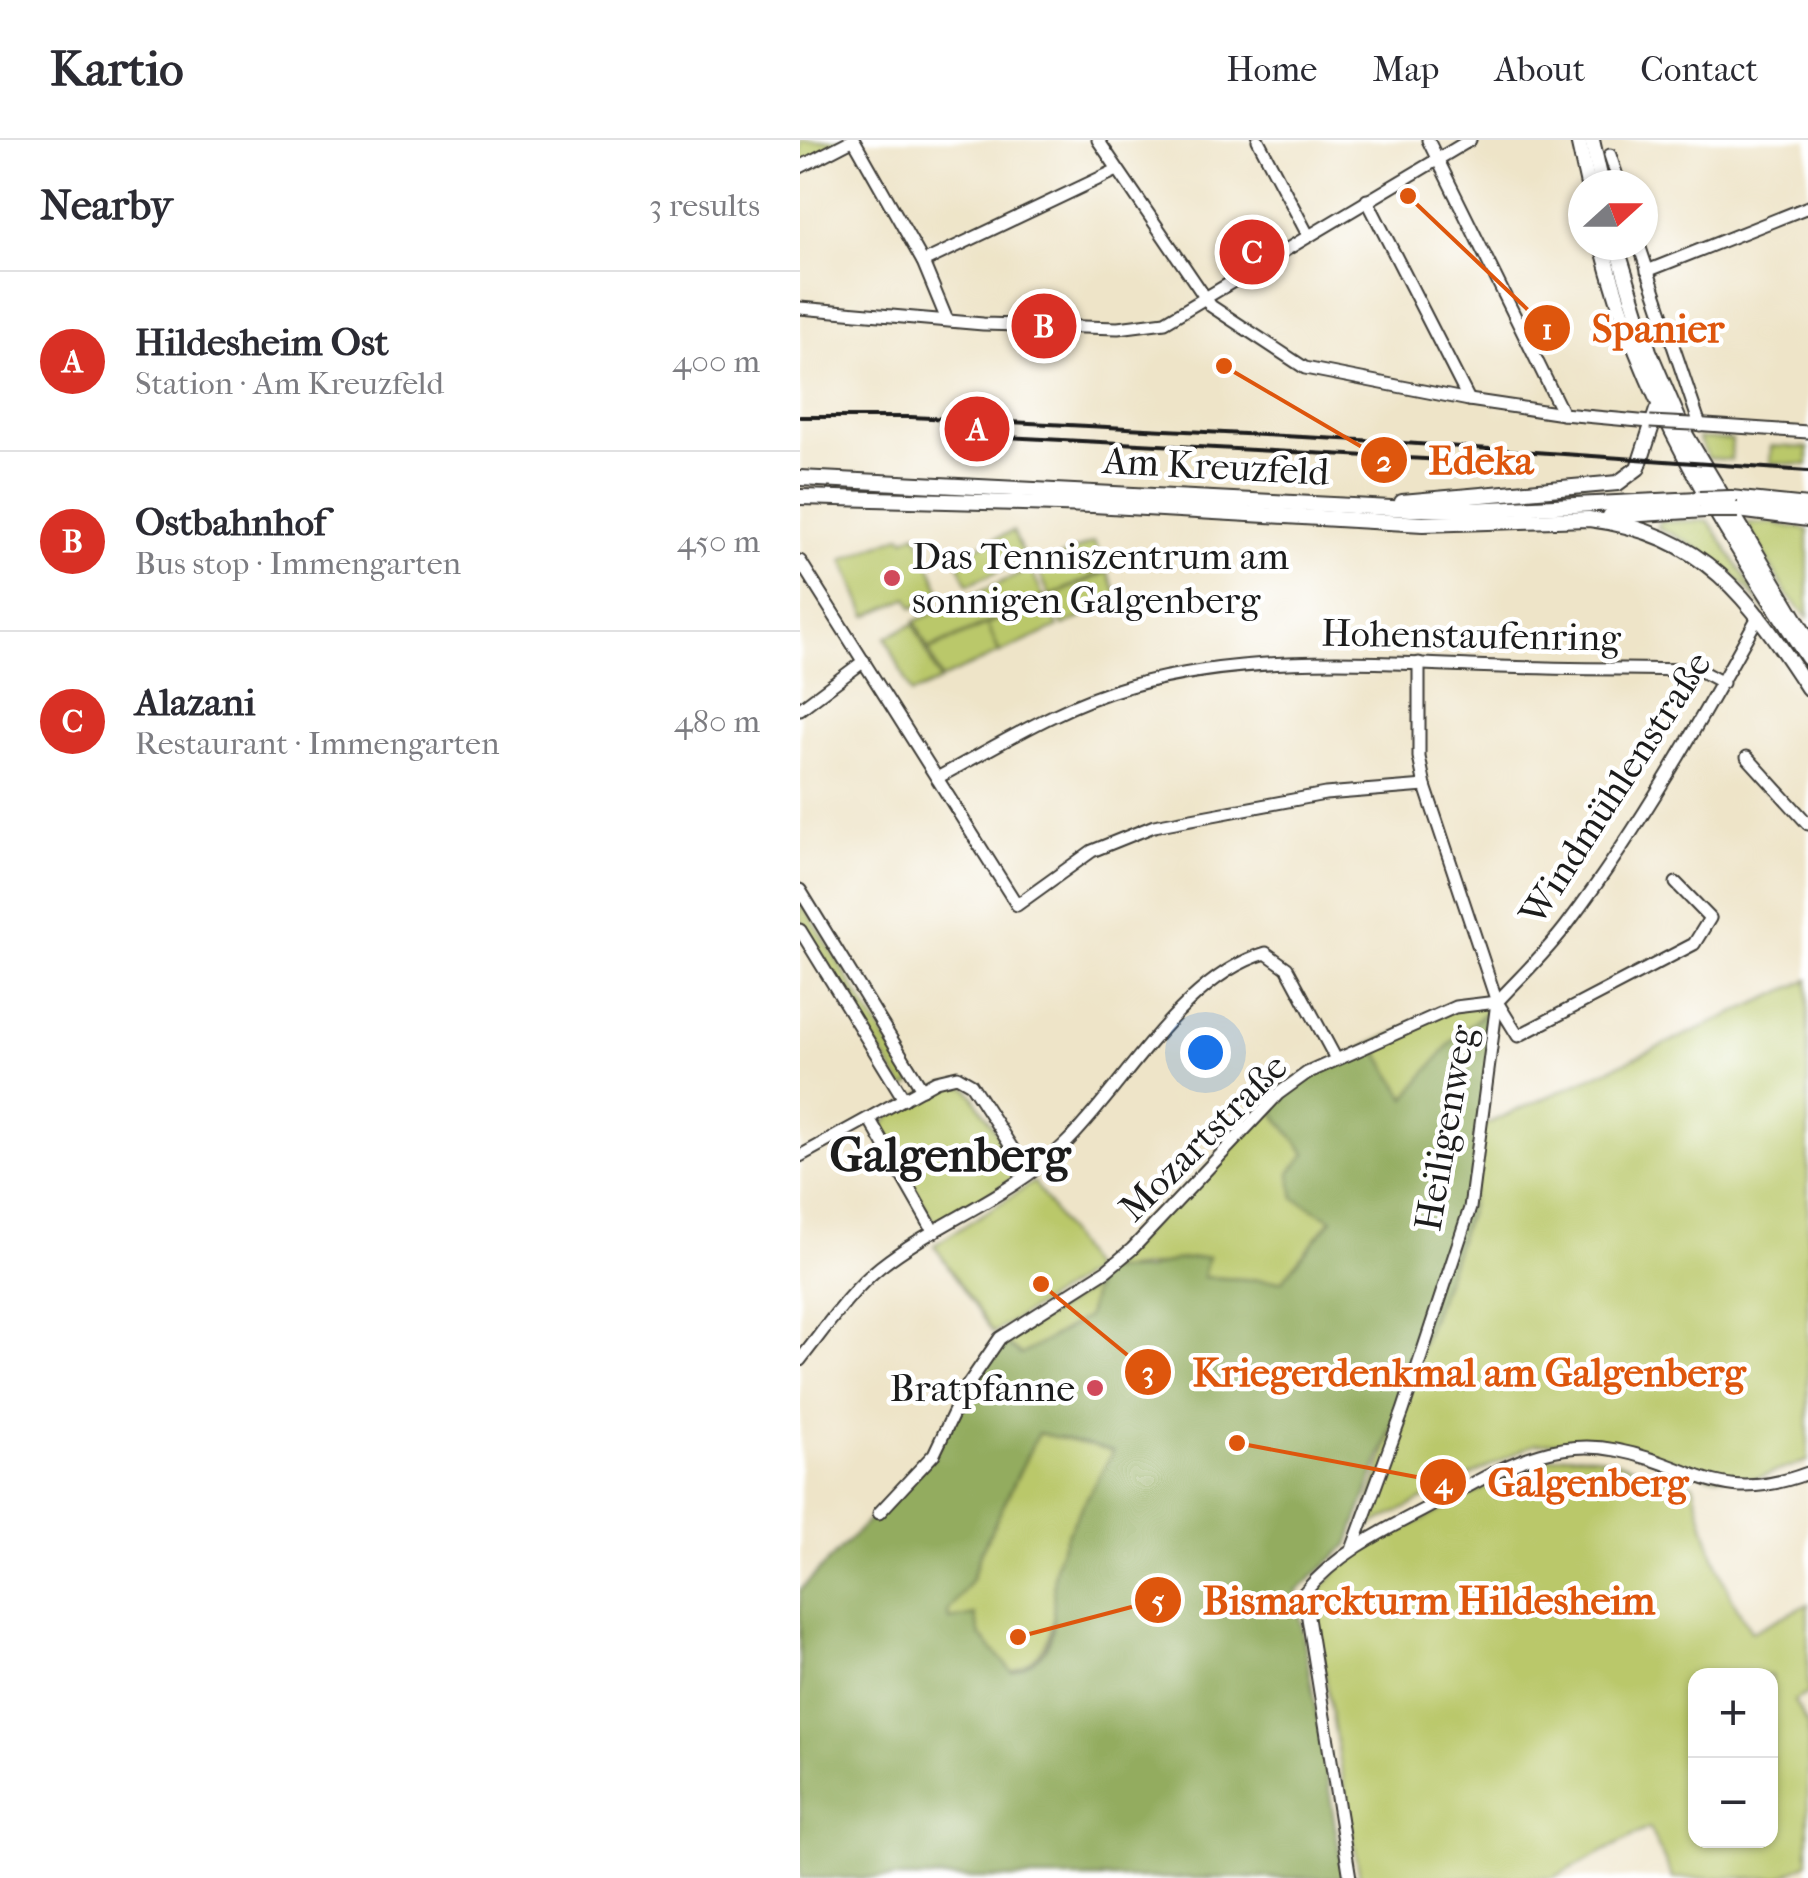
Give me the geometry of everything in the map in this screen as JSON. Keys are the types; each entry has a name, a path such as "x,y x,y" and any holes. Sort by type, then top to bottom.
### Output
{"main road":[{"path":"1578,140 1585,170"},
{"path":"1592,140 1599,170"},
{"path":"1606,260 1657,404 1680,452 1732,514 1808,658"},
{"path":"1620,260 1669,398 1701,464 1808,640"},
{"path":"1377,506 1618,483 1632,474 1641,461 1657,404"},
{"name":"Am Kreuzfeld","path":"800,478 1469,510 1702,504"},
{"name":"Am Kreuzfeld","path":"800,497 1093,505 1423,524 1590,518 1643,530 1694,552 1726,577 1759,615 1808,688"},
{"path":"1590,518 1702,504 1732,514 1808,519"},
{"path":"1732,514 1808,506"},
{"path":"1775,587 1808,626"}],"street":[{"path":"800,167 853,140 923,262 947,320"},
{"path":"1098,140 1206,300 1220,314 1312,371 1562,414 1808,432"},
{"path":"1258,140 1308,235"},
{"path":"1428,140 1562,414"},
{"path":"800,308 1118,328 1165,322 1470,140"},
{"path":"1610,155 1615,170"},
{"path":"923,262 1116,170"},
{"path":"1368,200 1469,400"},
{"path":"1648,270 1808,207"},
{"path":"1644,260 1695,424"},
{"path":"800,561 1016,905 1092,851 1154,826 1325,794 1424,786"},
{"name":"Windmühlenstraße","path":"1497,1002 1567,926 1622,846 1723,683 1759,615"},
{"path":"800,709 864,660"},
{"path":"1419,662 1419,757 1424,786 1497,1002 1518,1036 1694,944 1710,918 1676,883"},
{"name":"Hohenstaufenring","path":"937,778 1054,715 1126,687 1193,672 1262,663 1419,662 1699,670 1723,683"},
{"path":"1748,756 1808,824"},
{"path":"800,890 922,1089"},
{"path":"822,928 802,937 904,1099"},
{"path":"800,1360 878,1268 1067,1143 1135,1059 1193,1000 1248,958 1266,953 1287,968 1336,1058"},
{"name":"Mozartstraße","path":"879,1512 934,1454 965,1389 1000,1338 1108,1270 1132,1249 1278,1094 1336,1058 1456,1008 1497,1002"},
{"name":"Heiligenweg","path":"1353,1548 1470,1208 1497,1002"},
{"path":"800,1156 922,1089 957,1076 972,1084 1028,1172"},
{"path":"870,1120 934,1232"},
{"path":"1350,1878 1304,1593 1320,1574 1353,1548 1519,1461 1561,1449 1617,1450 1700,1480 1733,1486 1782,1482 1808,1473"}],"green space":[{"path":"800,140 854,140 800,173"},
{"path":"1698,438 1732,440 1731,460 1708,458"},
{"path":"1771,446 1808,448 1808,465 1770,463"},
{"path":"1659,521 1709,521 1768,613 1732,574 1689,543 1657,527"},
{"path":"1746,523 1808,530 1808,617 1787,595"},
{"path":"1013,531 1025,559 968,585 955,556"},
{"name":"Das Tenniszentrum am sonnigen Galgenberg","path":"917,533 942,595 913,608 908,598 867,616 843,560 902,535 904,539"},
{"path":"1094,542 1107,570 1050,596 1037,567"},
{"path":"1031,569 1044,598 928,649 915,621"},
{"path":"1108,572 1120,600 1063,626 1050,597"},
{"path":"1045,599 1058,627 1000,653 988,626 999,653 941,679 929,650"},
{"path":"914,624 940,681 911,694 886,637"},
{"path":"800,900 911,1081 910,1086 903,1087 800,919"},
{"path":"1808,980 1808,1461 1757,1478 1709,1476 1633,1447 1587,1440 1534,1444 1362,1530 1482,1126"},
{"path":"1497,1002 1450,1043 1406,1099 1372,1043 1455,1007"},
{"name":"Galgenberg","path":"1497,1002 1470,1208 1348,1545 1296,1592 1344,1878 800,1878 800,1590 934,1454 1000,1338 1107,1270 1146,1270 1174,1260 1208,1257 1203,1277 1282,1281 1332,1219 1294,1198 1290,1172 1306,1154 1275,1114 1278,1094 1372,1043 1406,1098 1451,1042","holes":["1094,1287 1087,1317 1021,1355 1005,1343","1038,1433 1113,1451 1058,1557 1051,1636 1032,1662 1012,1672 980,1635 975,1615 949,1620 948,1612 972,1579 980,1554"]},
{"path":"955,1082 969,1089 1019,1169 1017,1176 942,1224 935,1223 882,1136 882,1128 894,1112 914,1098"},
{"path":"1278,1094 1275,1114 1306,1154 1332,1218 1282,1281 1203,1277 1208,1258 1107,1270"},
{"path":"1034,1182 1093,1271 993,1333 934,1245"},
{"path":"1095,1286 1087,1317 1021,1355 1005,1343"},
{"path":"1038,1433 1113,1450 1055,1608 1048,1639 1038,1655 1012,1672 980,1635 949,1621 947,1613 972,1579 980,1554"},
{"path":"1567,1455 1596,1456 1693,1484 1723,1579 1752,1632 1808,1604 1808,1693 1794,1701 1808,1725 1808,1863 1779,1878 1673,1878 1649,1828 1552,1878 1360,1878 1312,1599 1349,1557 1538,1461"}],"railway":[{"path":"800,417 911,417 1360,440 1808,471"},
{"path":"950,434 1444,460"}],"place":[{"name":"Spanier","path":"1408,196"},
{"name":"Alazani","path":"1252,252"},
{"name":"Ostbahnhof","path":"1044,326"},
{"name":"Edeka","path":"1224,366"},
{"name":"Hildesheim Ost","path":"977,429"},
{"name":"Das Tenniszentrum am sonnigen Galgenberg","path":"892,578"},
{"name":"Kriegerdenkmal am Galgenberg","path":"1041,1284"},
{"name":"Bratpfanne","path":"1095,1388"},
{"name":"Galgenberg","path":"1237,1443"},
{"name":"Bismarckturm Hildesheim","path":"1018,1637"}],"district":[{"name":"Galgenberg","path":"950,1154"}]}
